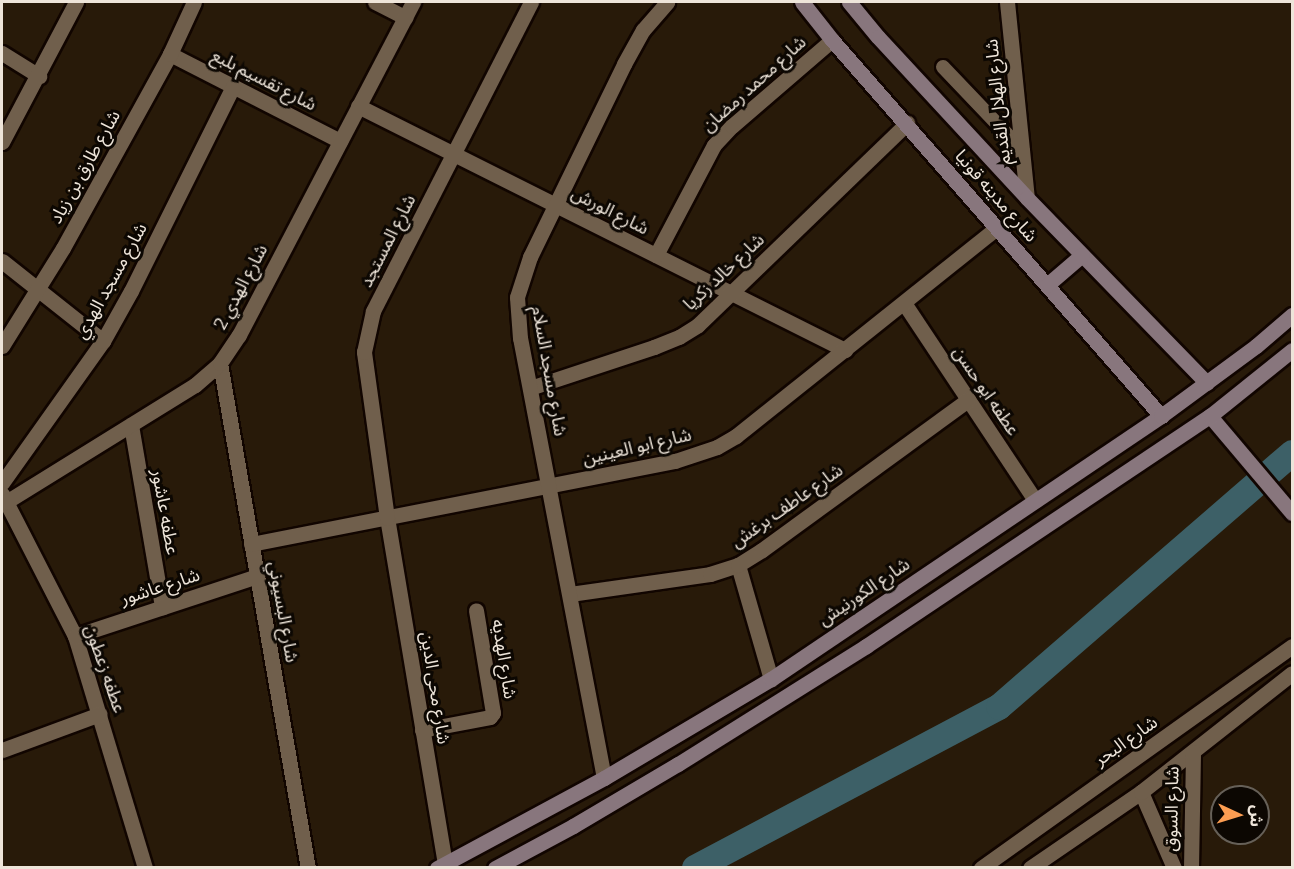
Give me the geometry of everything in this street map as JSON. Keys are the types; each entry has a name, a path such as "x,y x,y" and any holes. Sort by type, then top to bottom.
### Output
{"main road":[{"name":"شارع مدينه قونيا","path":"802,2 832,40 1161,416"},
{"name":"شارع مدينه قونيا","path":"849,2 878,37 1028,198 1207,383"},
{"path":"1047,285 1082,255"},
{"name":"شارع الكورنيش","path":"441,866 604,778 771,679 1161,416 1293,315"},
{"path":"495,867 573,826 678,764 847,658 1210,416 1293,350"},
{"path":"1210,416 1293,513"}],"street":[{"path":"2,142 39,76 76,2"},
{"name":"شارع طارق بن زياد","path":"2,346 39,289 170,54 194,2"},
{"path":"375,2 405,17"},
{"name":"شارع الهدي 2","path":"4,497 131,425 195,385 220,363 239,335 413,2"},
{"name":"شارع المستجد","path":"387,518 365,376 366,331 373,311 531,2"},
{"name":"شارع مسجد السلام","path":"604,778 520,338 517,297 524,270 624,64 643,30 667,2"},
{"name":"شارع الهلال القديم","path":"1007,2 1028,198"},
{"name":"شارع محمد رمضان","path":"656,255 714,145 732,126 832,40"},
{"path":"2,53 39,76"},
{"name":"شارع تقسيم بلبع","path":"170,54 340,141"},
{"name":"شارع مسجد الهدي","path":"2,483 103,341 131,291 233,86"},
{"name":"شارع الورش","path":"358,106 845,350"},
{"name":"شارع خالد زكريا","path":"530,388 679,337 698,325 907,123"},
{"name":"شارع ابو العينين","path":"251,544 675,461 717,447 736,436 997,228"},
{"path":"2,261 103,341"},
{"name":"عطفه ابو حسن","path":"904,303 1035,500"},
{"name":"شارع البسيوني","path":"220,363 308,867"},
{"name":"شارع عاطف برغش","path":"570,594 710,574 738,565 762,550 968,400"},
{"name":"عطفه عاشور","path":"131,425 162,607"},
{"name":"عطفه زعطون","path":"4,497 75,636 146,867"},
{"name":"شارع محى الدين","path":"387,518 422,730 441,866"},
{"path":"738,565 771,679"},
{"name":"شارع عاشور","path":"75,636 257,576"},
{"name":"شارع الهديه","path":"422,730 492,715 476,610"},
{"name":"شارع البحر","path":"988,866 1293,646"},
{"path":"1030,867 1141,792 1293,673"},
{"path":"2,750 100,714"},
{"name":"شارع السوق","path":"1191,867 1193,752"},
{"name":"شارع السوق","path":"1141,792 1174,867"}],"lane":[{"path":"943,67 1023,151"}],"waterway":[{"path":"695,868 999,707 1292,453"}]}
